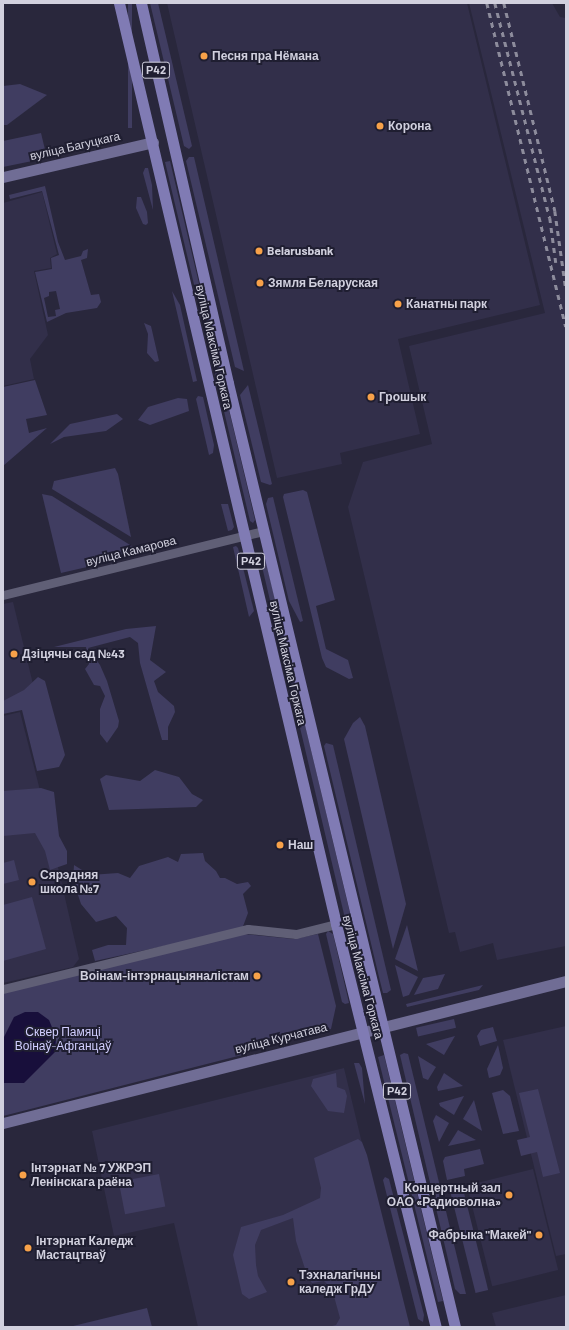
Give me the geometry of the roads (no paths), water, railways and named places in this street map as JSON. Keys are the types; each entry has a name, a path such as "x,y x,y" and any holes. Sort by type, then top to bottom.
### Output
{"main road":[{"name":"вуліца Максіма Горкага","path":"119,3 153,142 336,924 364,1031 436,1327"},
{"name":"вуліца Максіма Горкага","path":"141,3 264,531 455,1327"},
{"path":"153,142 171,137"},
{"name":"вуліца Багуцкага","path":"3,177 153,142"},
{"name":"вуліца Курчатава","path":"3,1123 382,1026 566,981"},
{"path":"431,1308 449,1304"}],"street":[{"name":"вуліца Камарова","path":"3,595 264,531"},
{"path":"3,989 248,929 296,934 336,924"}],"railway":[{"path":"487,3 566,327"},
{"path":"495,3 550,218 556,263"},
{"path":"504,3 555,211 566,289"}],"place":[{"name":"Песня пра Нёмана","path":"204,56"},
{"name":"Корона","path":"380,126"},
{"name":"Belarusbank","path":"259,251"},
{"name":"Зямля Беларуская","path":"260,283"},
{"name":"Канатны парк","path":"398,304"},
{"name":"Грошык","path":"371,397"},
{"name":"Дзіцячы сад №43","path":"14,654"},
{"name":"Наш","path":"280,845"},
{"name":"Сярэдняя школа №7","path":"32,882"},
{"name":"Воінам-інтэрнацыяналістам","path":"257,976"},
{"name":"Інтэрнат № 7 УЖРЭП Ленінскага раёна","path":"23,1175"},
{"name":"Концертный зал ОАО «Радиоволна»","path":"509,1195"},
{"name":"Фабрыка \"Макей\"","path":"539,1235"},
{"name":"Інтэрнат Каледж Мастацтваў","path":"28,1248"},
{"name":"Тэхналагічны каледж ГрДУ","path":"291,1282"}],"park label":[{"name":"Сквер Памяці Воінаў-Афганцаў","path":"63,1039"}]}
